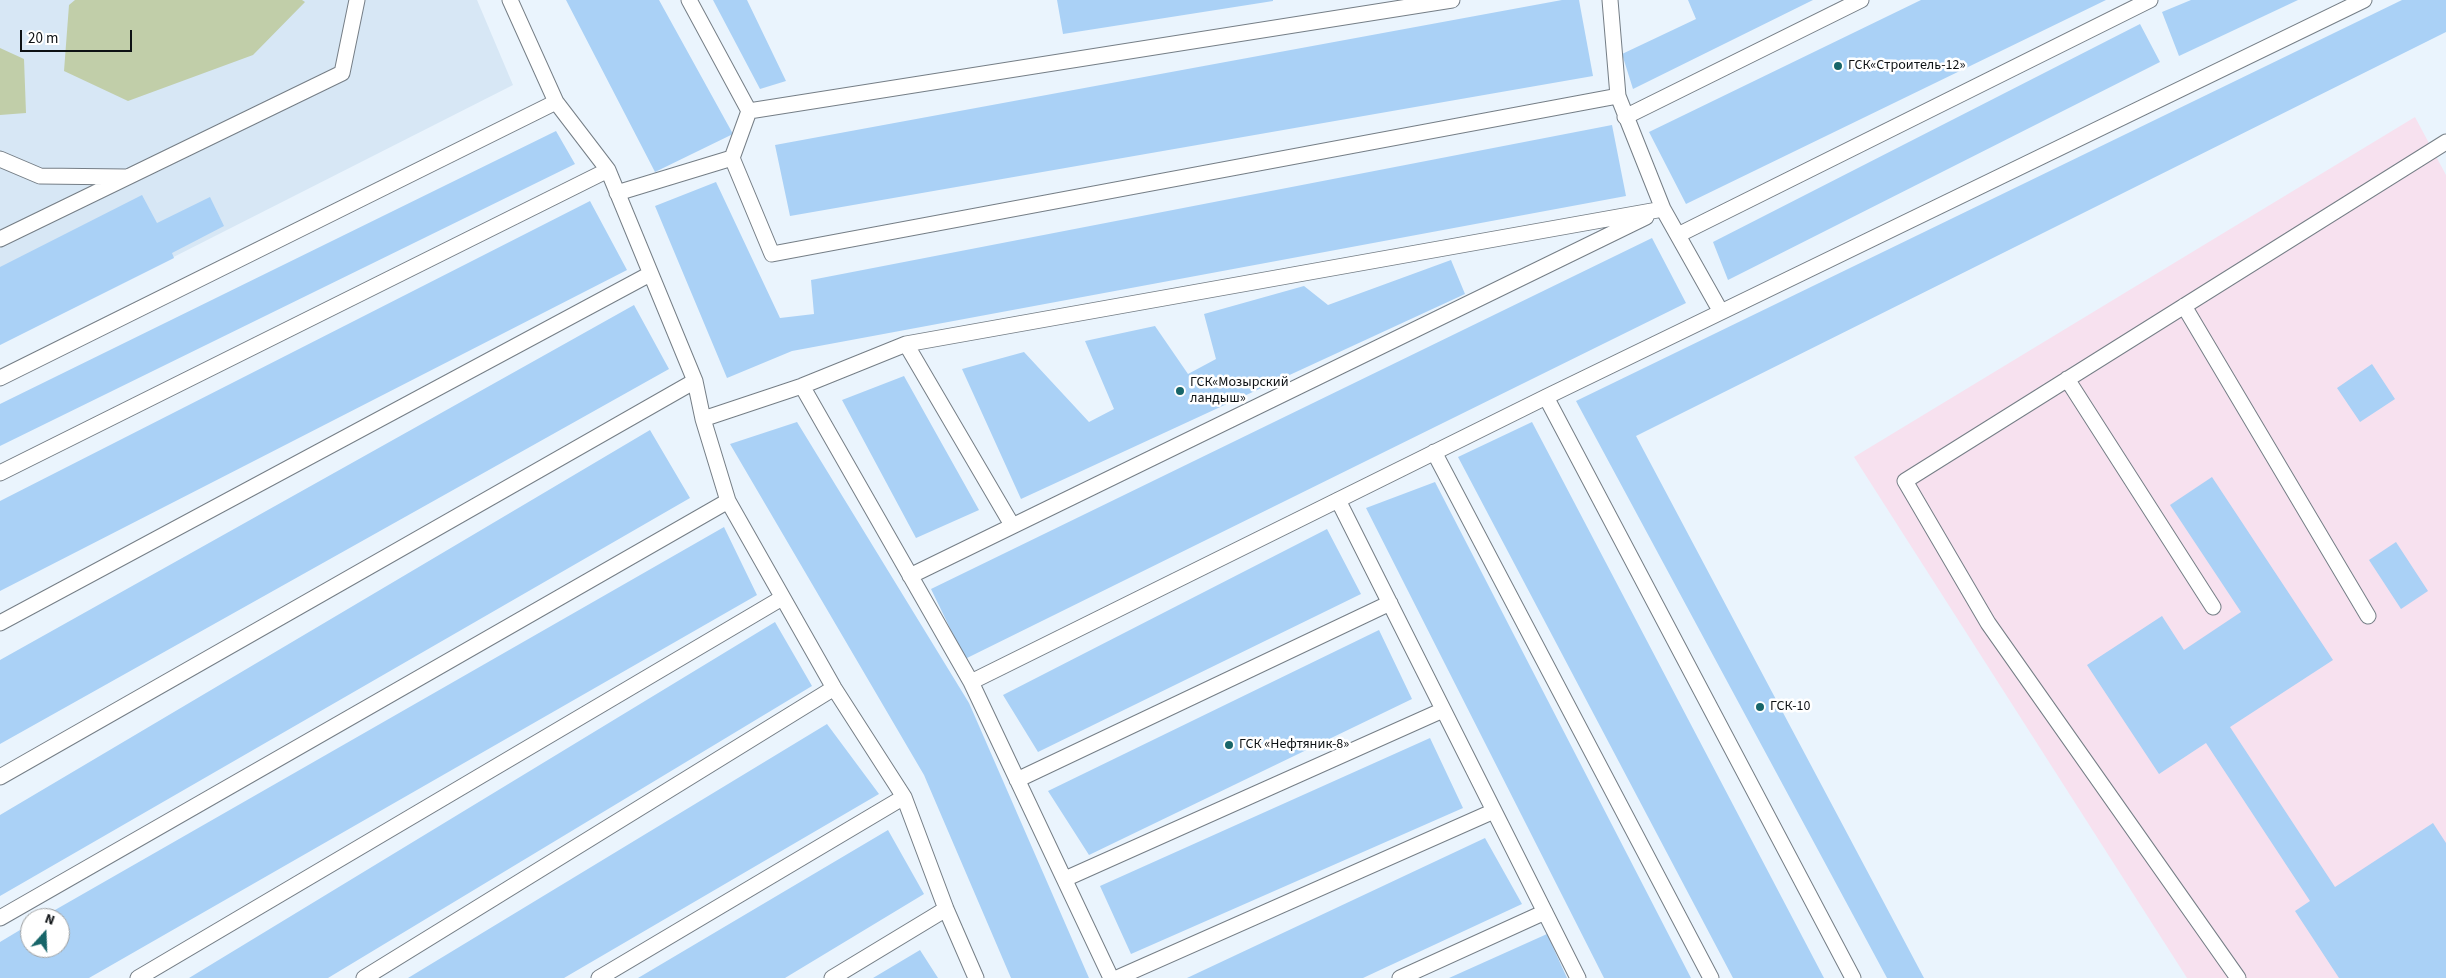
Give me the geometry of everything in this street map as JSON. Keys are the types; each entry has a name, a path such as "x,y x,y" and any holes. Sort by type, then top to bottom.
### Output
{"lane":[{"path":"0,239 342,74 357,0"},
{"path":"510,0 556,102 608,170 695,381 703,419 728,501 834,688 904,796 946,909 976,978"},
{"path":"689,0 749,111 732,158 772,254 1618,96"},
{"path":"749,111 1452,0"},
{"path":"1610,0 1618,96 1625,116 1663,209 1721,312"},
{"path":"1625,116 1861,0"},
{"path":"1678,235 2150,0"},
{"path":"971,682 1546,397 2364,0"},
{"path":"0,378 556,102"},
{"path":"2238,978 1988,623 1905,481 2440,146"},
{"path":"617,193 732,158"},
{"path":"0,160 40,176 130,177"},
{"path":"0,473 608,170"},
{"path":"703,419 802,386 906,344 1663,209"},
{"path":"910,576 1663,209"},
{"path":"0,623 650,274"},
{"path":"2184,306 2368,616"},
{"path":"906,344 1012,525"},
{"path":"2067,379 2213,607"},
{"path":"0,777 695,381"},
{"path":"802,386 971,682 1111,978"},
{"path":"1546,397 1853,978"},
{"path":"1434,452 1711,978"},
{"path":"1338,500 1578,978"},
{"path":"0,918 728,501"},
{"path":"138,978 782,598"},
{"path":"1017,780 1390,603"},
{"path":"364,978 834,688"},
{"path":"1065,879 1444,710"},
{"path":"599,978 904,796"},
{"path":"1117,978 1494,811"},
{"path":"832,978 946,909"},
{"path":"1400,978 1545,912"}],"shaded area":[{"path":"0,0 477,0 513,85 0,345"},
{"path":"2415,117 2446,175 2446,978 2187,978 1854,457"}],"green space":[{"path":"75,0 302,0 305,2 253,55 128,101 64,71 69,5"},
{"path":"0,48 24,59 26,113 0,115"}],"building":[{"path":"566,0 659,0 733,134 655,172"},
{"path":"713,0 747,0 786,81 760,89"},
{"path":"1057,0 1273,0 1273,1 1063,34"},
{"path":"1562,0 1579,0 1593,76 790,216 775,145"},
{"path":"1688,0 1813,0 1633,89 1622,54 1696,19"},
{"path":"1921,0 2106,0 1686,204 1649,132"},
{"path":"2191,0 2298,0 2179,56 2162,12"},
{"name":"ГСК-10","path":"2402,0 2446,0 2446,32 1636,436 1924,978 1887,978 1576,401"},
{"path":"2140,24 2160,62 1728,280 1713,242"},
{"path":"1612,125 1626,196 792,351 727,378 655,206 716,182 780,318 814,314 811,280"},
{"path":"556,131 575,164 0,446 0,404"},
{"path":"142,195 157,223 210,197 224,226 172,253 174,258 0,345 0,267"},
{"path":"590,201 627,270 0,591 0,501"},
{"path":"1652,238 1686,303 965,659 931,589"},
{"name":"ГСК«Мозырский ландыш»","path":"1451,260 1465,294 1021,499 962,369 1024,352 1089,422 1114,409 1085,341 1155,326 1188,374 1216,359 1204,314 1304,286 1328,305"},
{"path":"634,305 669,369 0,744 0,660"},
{"path":"2372,364 2395,399 2360,422 2337,388"},
{"path":"904,376 979,510 916,538 842,400"},
{"path":"797,422 969,703 1089,978 1011,978 924,775 730,444"},
{"path":"1532,422 1824,978 1733,978 1458,457"},
{"path":"650,430 690,498 0,896 0,815"},
{"path":"2212,477 2333,660 2230,727 2335,887 2433,823 2446,843 2446,978 2339,978 2295,911 2310,901 2206,743 2159,774 2087,665 2162,616 2184,650 2241,612 2170,505"},
{"path":"1435,482 1691,978 1604,978 1366,508"},
{"path":"724,527 757,595 89,978 0,978 0,942 20,930 20,958 70,958 70,908 58,908"},
{"path":"1327,529 1361,594 1038,752 1003,695"},
{"path":"2396,542 2428,591 2401,609 2369,560"},
{"path":"775,622 812,686 328,978 189,978"},
{"name":"ГСК «Нефтяник-8»","path":"1379,630 1412,699 1089,855 1048,791"},
{"path":"827,724 879,794 564,978 408,978"},
{"path":"1430,738 1463,808 1131,954 1100,886"},
{"path":"888,830 924,894 785,978 638,978"},
{"path":"1485,838 1522,904 1363,978 1187,978"},
{"path":"1547,934 1567,978 1449,978"},
{"path":"920,950 938,978 873,978"}],"place":[{"name":"ГСК«Строитель-12»","path":"1838,66"},
{"name":"ГСК«Мозырский ландыш»","path":"1180,391"},
{"name":"ГСК-10","path":"1760,707"},
{"name":"ГСК «Нефтяник-8»","path":"1229,745"}]}
